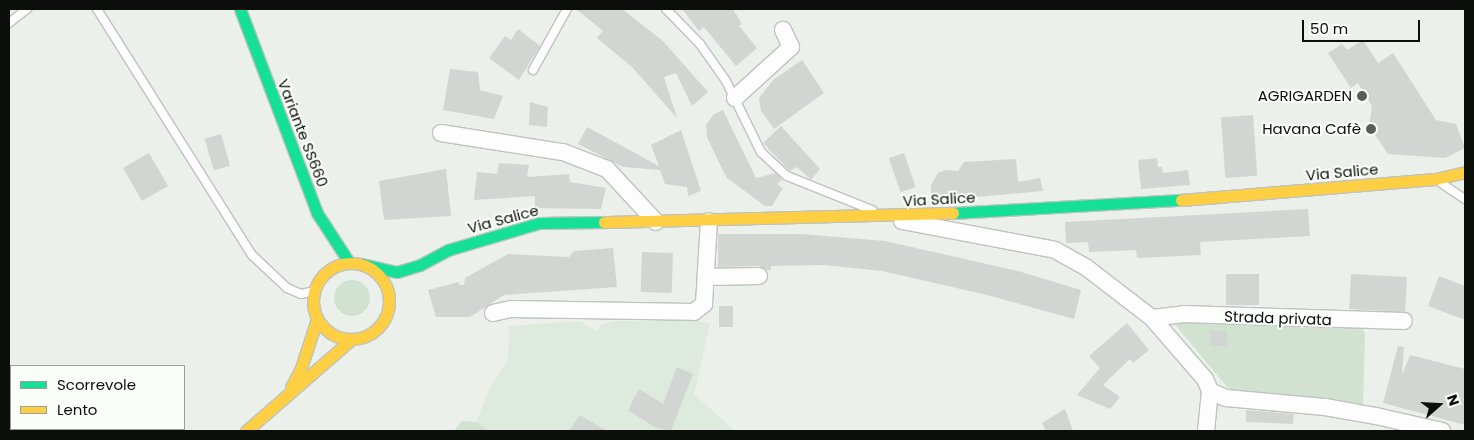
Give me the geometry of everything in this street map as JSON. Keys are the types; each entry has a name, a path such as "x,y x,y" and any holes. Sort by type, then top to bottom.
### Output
{"main road":[{"name":"Variante SS660","path":"240,9 317,213 349,262"},
{"name":"Via Salice","path":"420,265 448,250 539,222 656,222 885,217 1236,197 1435,179 1465,172"},
{"path":"317,213 319,238"},
{"path":"319,280 320,262"},
{"path":"352,339 332,334 317,319 313,305 314,290 319,280 332,268 349,262 397,272 420,265"},
{"path":"362,264 380,276 389,297"},
{"path":"246,431 352,339 371,333 380,326 385,318 389,297 420,265"},
{"path":"285,399 302,368 317,319"}],"street":[{"path":"735,98 791,47 783,30"},
{"path":"442,133 564,152 607,169 656,222"},
{"path":"885,217 943,231 1006,238 1055,250 1087,268 1152,318 1205,379 1210,392 1206,431"},
{"path":"493,313 511,309 694,312 704,304 709,221"},
{"path":"706,277 759,276"},
{"name":"Strada privata","path":"1152,318 1184,314 1404,321"},
{"path":"1210,392 1226,398 1325,407 1442,431"}],"lane":[{"path":"9,23 27,9"},
{"path":"97,9 252,255 288,288 301,294 314,290"},
{"path":"533,70 567,9"},
{"path":"666,9 700,44 735,98 761,152 787,176 885,217"},
{"path":"1435,179 1464,199"}],"shaded area":[{"path":"693,320 710,324 694,394 735,431 490,431 476,422 491,386 508,360 509,326 580,321 597,331 601,325 614,321"}],"green space":[{"path":"352,280 359,281 365,285 369,291 369,305 365,311 359,315 352,316 345,315 339,311 335,305 334,298 335,291 339,285 345,281"},
{"path":"1173,322 1361,327 1365,333 1363,406 1238,393 1227,387"},
{"path":"462,421 476,422 490,431 454,431"}],"building":[{"path":"576,9 622,9 663,41 708,92 692,106 676,73 664,77 677,118 632,67 597,38 603,31"},
{"path":"682,9 733,9 742,24 739,26 757,48 736,66 704,27 699,31"},
{"path":"518,29 540,46 519,80 489,58 505,36 511,40"},
{"path":"1363,40 1378,63 1393,53 1436,120 1456,124 1465,148 1445,158 1388,154 1369,126 1372,106 1358,83 1351,88 1328,53 1342,44 1347,50"},
{"path":"802,60 824,93 774,129 761,111 759,98 773,80"},
{"path":"450,69 478,72 480,90 503,96 494,119 443,110"},
{"path":"530,102 548,107 547,127 529,125"},
{"path":"723,110 756,178 776,173 782,179 777,184 783,188 772,206 765,206 727,178 721,167 707,137 706,125 714,114"},
{"path":"1253,115 1257,176 1225,178 1221,117"},
{"path":"781,126 820,169 811,180 797,167 790,171 763,143"},
{"path":"587,127 659,166 651,145 681,130 701,191 688,196 687,187 665,184 660,170 623,167 578,144"},
{"path":"221,134 230,166 214,170 205,139"},
{"path":"149,153 168,186 142,201 123,168"},
{"path":"904,153 916,187 901,192 889,158"},
{"path":"1157,158 1158,167 1162,167 1163,173 1188,170 1190,185 1141,189 1138,160"},
{"path":"1016,159 1018,182 1040,178 1043,191 931,201 931,185 938,173 946,170 958,171 964,162"},
{"path":"499,163 529,165 527,177 569,174 570,182 606,188 601,209 535,208 535,196 474,200 477,172 497,174"},
{"path":"446,169 451,216 384,220 379,181"},
{"path":"1308,209 1310,236 1200,242 1201,255 1137,258 1136,250 1089,252 1088,242 1066,243 1065,222"},
{"path":"718,234 802,234 885,241 1018,271 1081,290 1074,319 987,295 882,271 825,265 771,266 771,270 759,266 718,267"},
{"path":"613,248 617,287 504,295 470,317 436,317 428,290 459,282 459,285 464,285 465,278 508,254 569,257 574,251"},
{"path":"642,252 673,253 672,293 641,292"},
{"path":"1226,274 1259,274 1259,305 1226,305"},
{"path":"1351,274 1407,277 1405,312 1349,309"},
{"path":"1439,276 1465,286 1465,320 1428,306"},
{"path":"719,306 733,306 733,327 719,327"},
{"path":"1127,323 1149,350 1133,363 1130,359 1103,385 1120,397 1110,409 1077,395 1100,368 1089,356"},
{"path":"1210,331 1227,331 1227,346 1210,346"},
{"path":"1398,346 1404,347 1402,375 1410,355 1465,369 1465,425 1383,403"},
{"path":"677,367 693,374 671,431 654,427 628,410 639,389 663,404"},
{"path":"1065,409 1073,431 1046,431 1042,423"},
{"path":"1246,410 1294,414 1293,424 1246,422"},
{"path":"580,415 607,431 569,431"}],"traffic: fast":[{"path":"240,9 317,213 349,262"},
{"path":"953,213 1181,200"},
{"path":"362,264 397,272 420,265 448,250 539,223 604,222"}],"traffic: slow":[{"path":"1181,200 1435,179 1465,172"},
{"path":"604,222 953,213"},
{"path":"351,263 366,266 378,274 386,286 389,301 386,316 378,328 366,336 351,339 336,336 324,328 316,316 313,301 316,286 324,274 336,266 351,263"},
{"path":"291,387 301,368 317,319"},
{"path":"246,431 352,339"}],"place":[{"name":"AGRIGARDEN","path":"1362,96"},
{"name":"Havana Cafè","path":"1371,129"}]}
